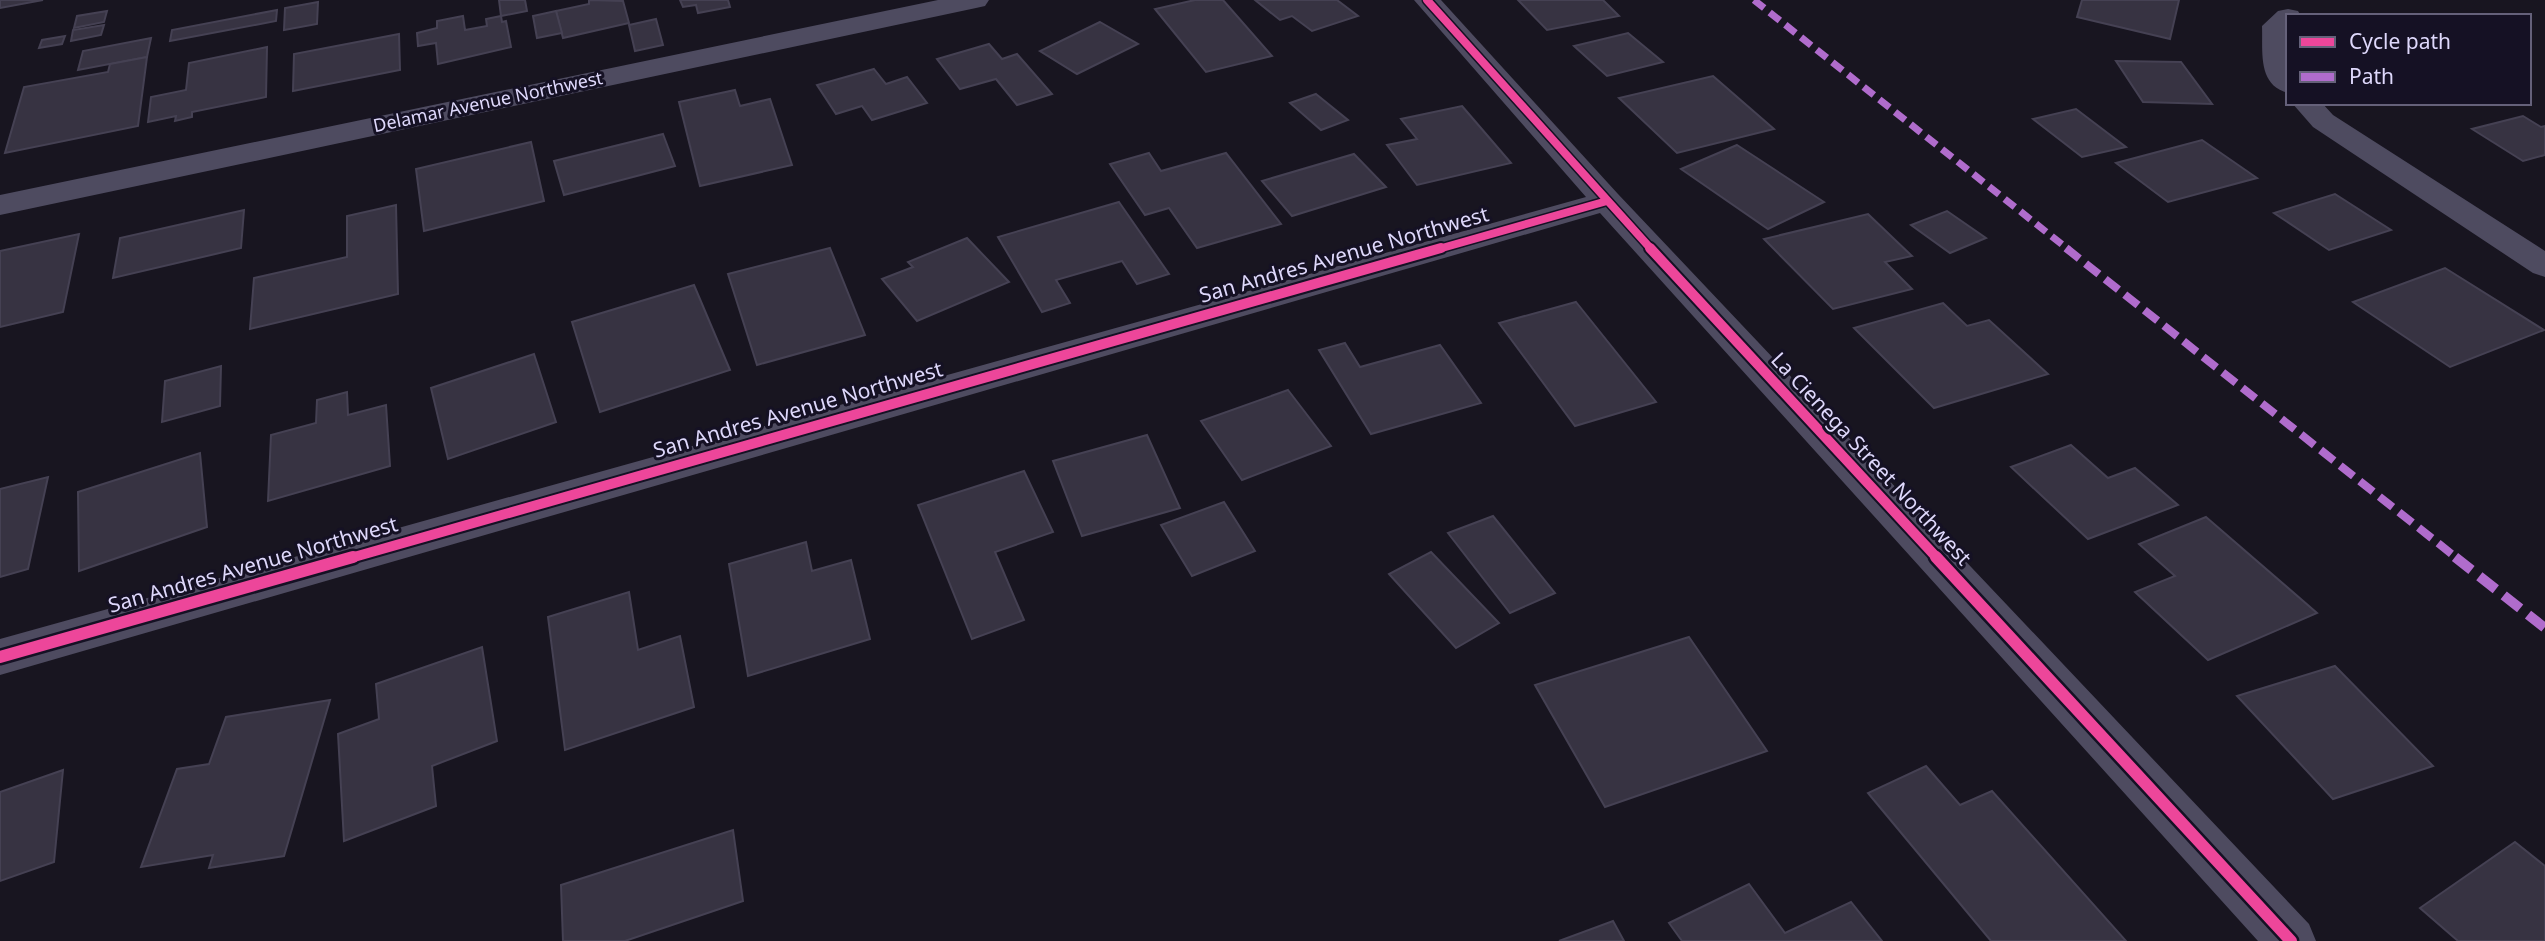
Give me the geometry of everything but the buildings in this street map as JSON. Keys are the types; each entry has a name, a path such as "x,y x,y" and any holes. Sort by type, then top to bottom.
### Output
{"street":[{"name":"Delamar Avenue Northwest","path":"0,205 976,0"},
{"name":"La Cienega Street Northwest","path":"1427,0 1607,201 2291,941"},
{"path":"2286,33 2277,73 2286,81"},
{"path":"2308,105 2323,121 2545,266"},
{"name":"San Andres Avenue Northwest","path":"0,657 1607,201"}],"marked path":[{"path":"1754,0 2545,628"}],"cycle path":[{"path":"1427,0 1607,201 2291,941"},
{"path":"0,657 1607,201"}]}
